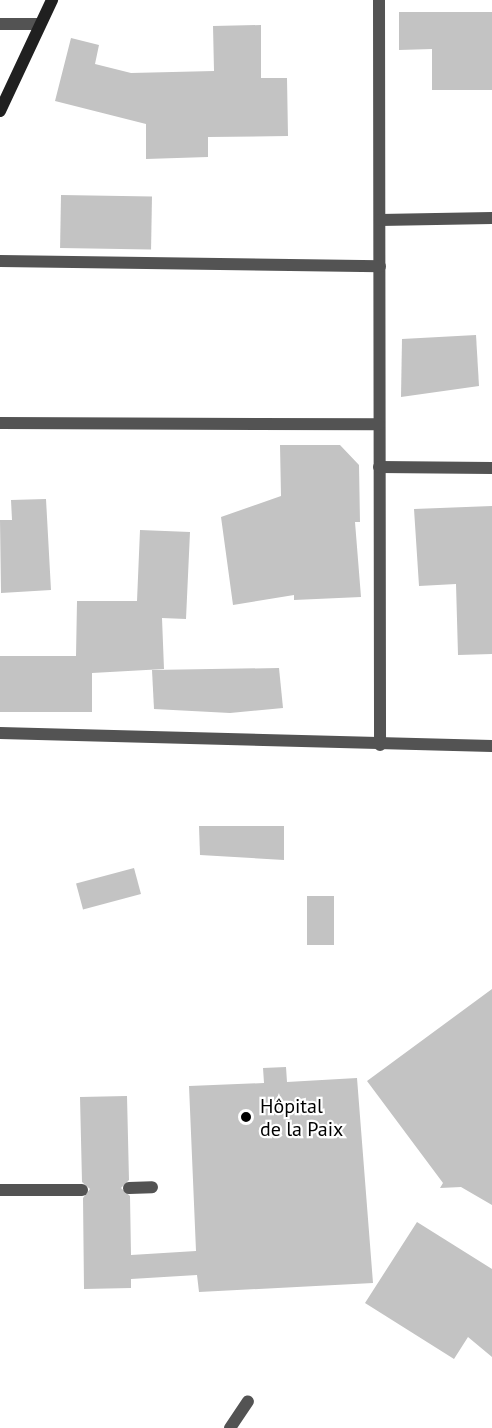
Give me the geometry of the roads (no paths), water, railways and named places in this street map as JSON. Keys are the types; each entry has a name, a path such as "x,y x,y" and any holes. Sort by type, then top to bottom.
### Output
{"main road":[{"path":"0,111 38,24 52,0"}],"street":[{"path":"379,0 380,745"},
{"path":"0,24 38,24"},
{"path":"380,220 492,218"},
{"path":"0,261 380,266"},
{"path":"0,423 379,424"},
{"path":"379,467 492,468"},
{"path":"0,733 380,745 492,746"},
{"path":"129,1188 152,1187"},
{"path":"0,1190 82,1190"},
{"path":"230,1428 248,1401"}],"place":[{"name":"Hôpital de la Paix","path":"246,1117"}]}
